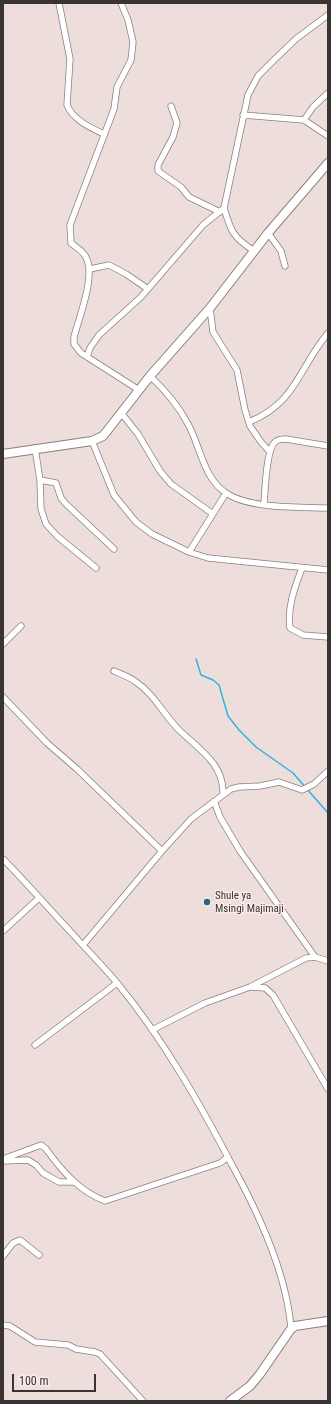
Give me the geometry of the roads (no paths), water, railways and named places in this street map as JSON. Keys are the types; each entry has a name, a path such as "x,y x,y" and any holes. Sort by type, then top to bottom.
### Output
{"street":[{"path":"59,3 70,59 67,106 81,122 104,134"},
{"path":"121,3 130,31 133,52 127,68 116,86 114,109 70,225 71,243 84,253 90,269 90,282 74,337 76,349 139,390"},
{"path":"254,251 235,238 222,210 245,102 258,76 296,38 328,15"},
{"path":"304,120 312,107 328,93"},
{"path":"171,106 177,123 173,137 158,166 158,171 181,187 189,197 222,210"},
{"path":"243,115 304,120 328,136"},
{"path":"3,454 35,448 92,441 103,436 122,414 150,376 210,308 268,233 328,163"},
{"path":"87,357 90,348 98,335 148,289 203,225 222,210"},
{"path":"268,233 281,251 285,266"},
{"path":"90,269 109,265 126,274 148,289"},
{"path":"210,308 213,332 237,370 249,422 255,434 270,452"},
{"path":"249,422 269,412 283,401 295,385 317,346 328,333"},
{"path":"150,376 170,396 180,410 189,424 209,472 226,493 244,500 264,504 328,508"},
{"path":"122,414 138,434 160,470 171,484 213,514"},
{"path":"264,504 270,452 275,442 280,439 328,446"},
{"path":"92,441 114,495 136,522 152,534 189,552 208,558 328,570"},
{"path":"35,448 40,480 41,508 46,524 57,536 96,568"},
{"path":"40,480 56,483 58,491 66,504 114,549"},
{"path":"189,552 226,493"},
{"path":"302,568 290,606 288,617 290,628 303,635 328,637"},
{"path":"3,644 21,626"},
{"path":"114,671 136,682 149,694 179,730 209,757 221,778 223,794"},
{"path":"3,697 47,743 77,769 162,851"},
{"path":"82,945 191,819 223,794 239,787 260,786 279,782 306,789 328,771"},
{"path":"214,801 220,817 240,851 315,957"},
{"path":"3,859 117,984 152,1030 200,1104 250,1198 269,1244 283,1286 290,1315 291,1329"},
{"path":"3,931 39,898"},
{"path":"152,1030 205,1003 250,986 306,958 315,957 328,961"},
{"path":"35,1046 117,984"},
{"path":"250,986 265,988 273,995 328,1089"},
{"path":"3,1160 41,1145 73,1182 92,1197 105,1201 220,1163 228,1157"},
{"path":"3,1160 28,1160 36,1165 43,1173 59,1182 73,1182"},
{"path":"3,1256 14,1243 20,1240 39,1256"},
{"path":"230,1401 250,1386 291,1329 295,1326 328,1321"},
{"path":"3,1325 10,1326 35,1342 68,1345 76,1349 100,1354 143,1401"}],"waterway":[{"path":"196,659 201,675 213,680 219,685 228,716 239,730 256,747 293,773 328,813"}],"place":[{"name":"Shule ya Msingi Majimaji","path":"207,902"}]}
